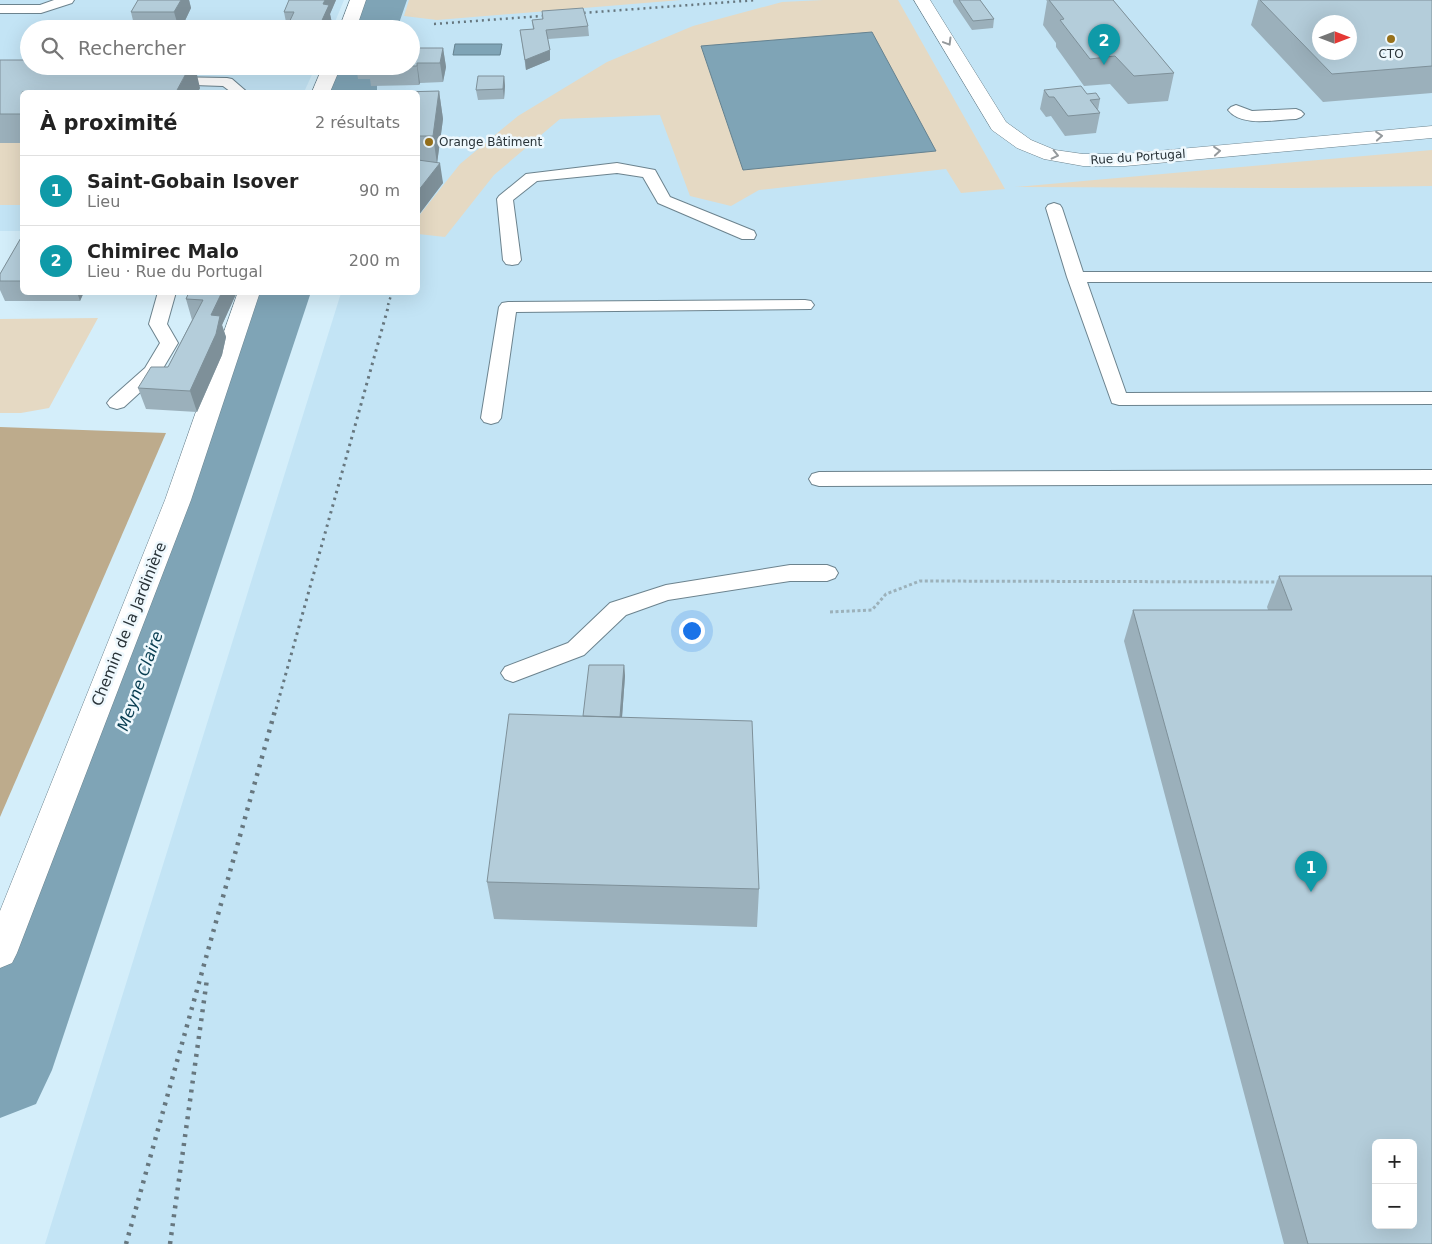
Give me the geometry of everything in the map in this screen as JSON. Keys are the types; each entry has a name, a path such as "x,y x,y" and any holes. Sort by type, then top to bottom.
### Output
{"street":[{"path":"350,20 358,0"},
{"name":"Rue du Portugal","path":"922,0 999,126 1024,144 1051,155 1084,160 1125,160 1432,132"},
{"path":"322,90 328,75"},
{"name":"Chemin de la Jardinière","path":"0,953 178,500 248,295"}],"lane":[{"path":"0,8 41,9 67,0"},
{"path":"157,81 227,82 237,90"},
{"path":"1236,110 1250,116 1296,114"},
{"path":"512,260 505,199 532,177 617,168 649,173 664,200 748,235"},
{"path":"1054,208 1119,399 1432,398"},
{"path":"1076,277 1432,277"},
{"path":"117,403 152,371 169,343 158,324 166,295"},
{"path":"491,418 508,307 805,305"},
{"path":"819,479 1432,477"},
{"path":"513,673 576,649 618,609 666,593 790,573 828,573"}],"path":[{"path":"830,612 872,610 886,594 920,580 1288,582"}],"shaded area":[{"path":"0,0 344,0 336,20 20,20 20,75 312,75 305,90 20,90 20,231 0,231"},
{"path":"393,0 1432,0 1432,1244 45,1244 340,295 420,295 420,90 358,90 363,75 420,75 420,20 385,20"},
{"path":"409,0 681,0 437,20 404,16"},
{"path":"898,0 1005,189 961,193 946,169 759,190 731,206 690,196 660,115 560,119 494,175 445,237 420,234 420,214 460,164 518,116 607,62 693,26 782,2"},
{"path":"872,32 936,151 743,170 701,46"},
{"path":"455,44 502,44 500,55 453,55"},
{"path":"0,143 20,143 20,205 0,205"},
{"path":"1432,150 1432,186 1295,188 1015,187"},
{"path":"98,318 49,408 21,413 0,413 0,319"},
{"path":"0,427 166,433 0,817"}],"building":[{"path":"138,0 181,0 174,12 131,12"},
{"path":"289,0 325,0 323,4 329,5 322,20 290,20 294,12 284,12"},
{"path":"959,0 980,0 994,19 973,21"},
{"path":"1049,0 1113,0 1174,73 1134,76 1115,56 1090,59 1060,20 1064,19"},
{"path":"1260,0 1432,0 1432,66 1332,74 1318,60 1357,60 1357,15 1312,15 1312,53"},
{"path":"583,8 588,26 546,30 550,50 525,60 520,30 534,29 532,20 543,19 542,11"},
{"path":"420,48 443,48 440,63 420,63"},
{"path":"0,60 20,60 20,75 185,75 177,90 20,90 20,114 0,114"},
{"path":"478,76 504,76 503,89 476,90"},
{"path":"1081,86 1087,94 1096,93 1100,99 1090,100 1100,113 1068,116 1054,97 1049,97 1044,90"},
{"path":"439,91 433,136 420,136 420,92"},
{"path":"420,160 440,163 420,188"},
{"path":"20,239 20,281 0,281 0,274"},
{"path":"188,295 221,295 211,315 220,316 216,334 190,391 138,388 151,367 168,367 203,300 186,299"},
{"path":"1279,576 1432,576 1432,1244 1308,1244 1133,610 1292,610"},
{"path":"589,665 624,665 620,717 583,716"},
{"path":"509,714 752,721 759,889 487,882"}],"waterway":[{"name":"Meyne Claire","path":"375,20 383,0"},
{"name":"Meyne Claire","path":"351,90 355,75"},
{"name":"Meyne Claire","path":"0,1070 279,295"}],"railway":[{"path":"434,24 757,0"},
{"path":"388,305 391,295"},
{"path":"276,709 389,304"},
{"path":"126,1244 276,707"},
{"path":"170,1244 207,979"}],"place":[{"name":"CTO","path":"1391,39"},
{"name":"Chimirec Malo","path":"1104,65"},
{"name":"Orange Bâtiment","path":"429,142"},
{"name":"Saint-Gobain Isover","path":"1311,892"}]}
